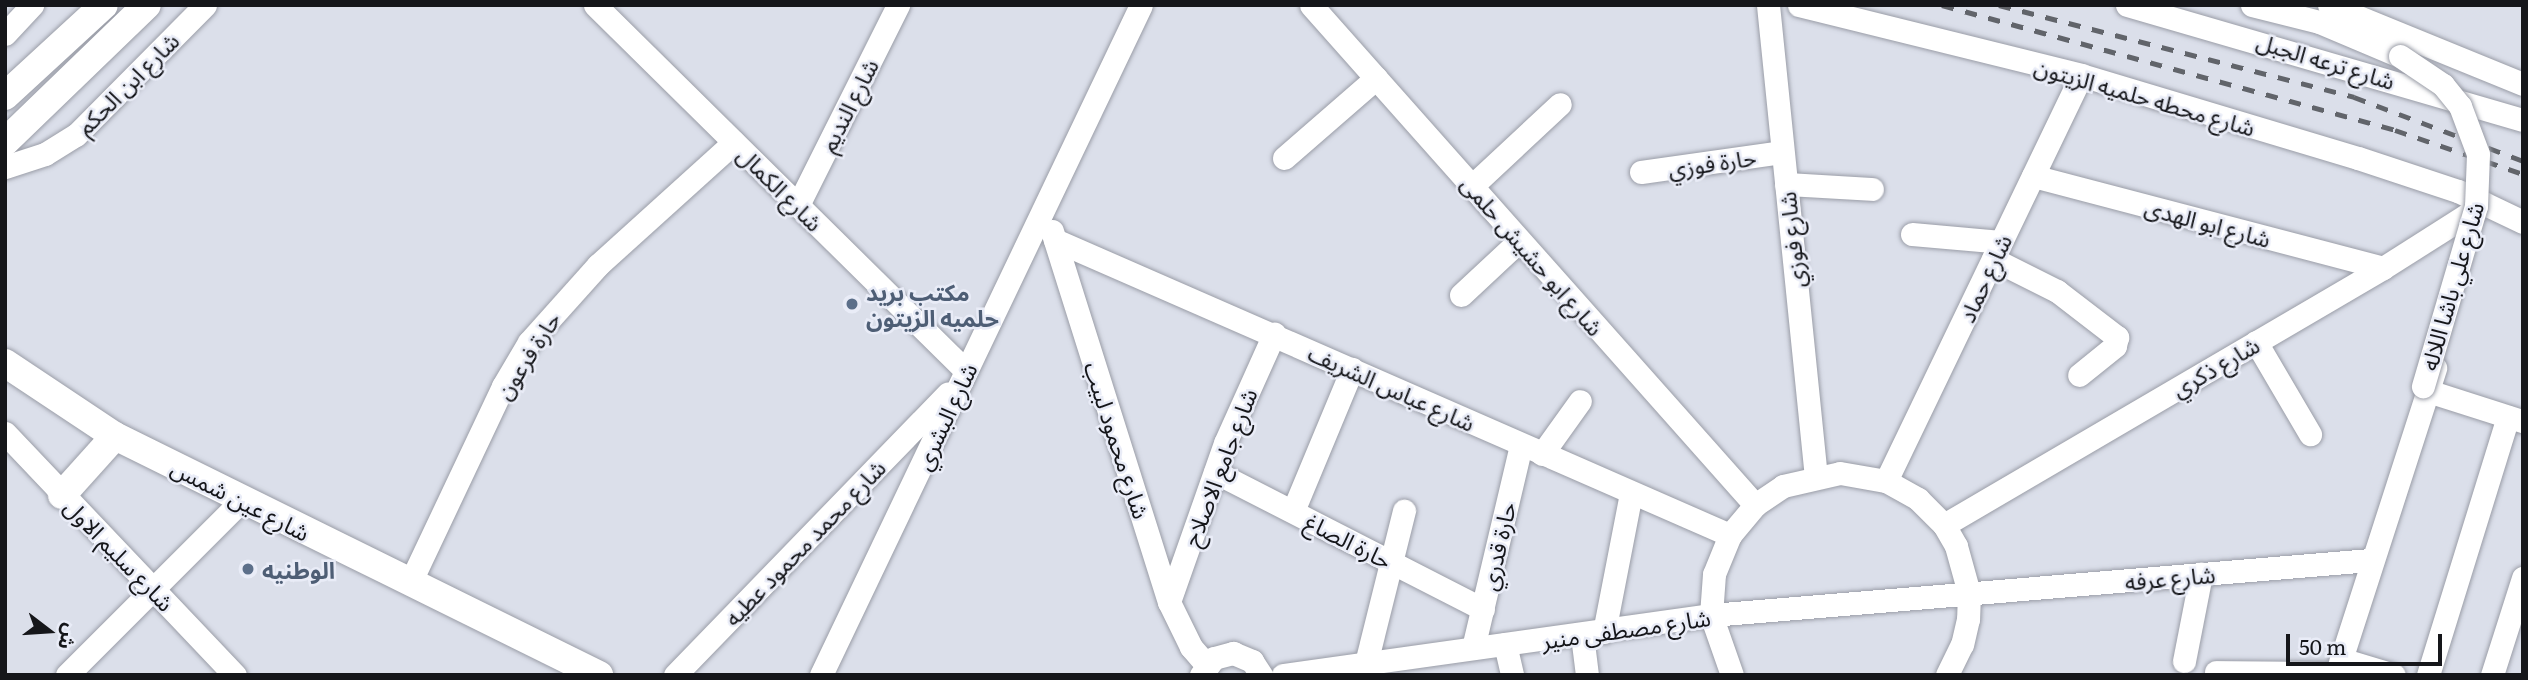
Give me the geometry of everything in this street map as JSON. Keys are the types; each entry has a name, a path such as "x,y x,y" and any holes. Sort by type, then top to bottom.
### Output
{"main road":[{"path":"5,96 104,5"},
{"path":"5,142 147,5"},
{"name":"شارع عين شمس","path":"5,363 115,436 599,675"},
{"path":"62,495 115,436"}],"street":[{"path":"5,34 33,5"},
{"name":"شارع ابن الحكم","path":"5,167 45,154 76,135 205,5"},
{"name":"شارع الكمال","path":"595,5 798,205 965,375"},
{"name":"شارع النديم","path":"798,205 898,5"},
{"name":"شارع البشري","path":"821,675 1141,5"},
{"name":"شارع ابو حشيش حلمى","path":"1311,5 1755,505"},
{"name":"شارع فوزي","path":"1768,5 1816,475"},
{"name":"شارع محطه حلميه الزيتون","path":"1799,5 2081,75 2410,173 2523,222"},
{"name":"شارع ترعه الجبل","path":"2127,5 2523,120"},
{"name":"شارع علي باشا اللاله","path":"2252,5 2319,22 2400,56 2443,85 2460,106 2478,154 2476,206 2426,388"},
{"path":"2329,5 2523,83"},
{"name":"شارع حماد","path":"1886,481 2081,75"},
{"path":"1284,158 1376,78"},
{"path":"1472,186 1560,104"},
{"name":"حارة فرعون","path":"410,583 503,386 529,342 598,265 734,142"},
{"name":"حارة فوزي","path":"1642,172 1782,152"},
{"name":"شارع ابو الهدى","path":"2033,176 2383,268"},
{"path":"1786,184 1872,189"},
{"name":"شارع علي باشا اللاله","path":"2338,669 2370,560 2484,204"},
{"name":"شارع ذكري","path":"1944,525 2383,268 2484,204"},
{"name":"شارع محمود لبيب","path":"1044,209 1170,601 1203,670"},
{"path":"1912,234 1997,251 2057,291 2117,337 2115,346 2079,375"},
{"name":"شارع عباس الشريف","path":"1055,240 1730,536"},
{"path":"1461,295 1519,241"},
{"name":"شارع جامع الاصلاح","path":"1170,601 1214,472 1274,334"},
{"path":"2256,342 2309,434"},
{"path":"1293,512 1352,369"},
{"name":"شارع محمد محمود عطيه","path":"675,675 965,375"},
{"path":"2426,388 2515,419 2428,675"},
{"path":"1531,449 1580,401"},
{"name":"شارع سليم الاول","path":"5,433 235,675"},
{"name":"حارة قدري","path":"1473,648 1531,449"},
{"name":"حارة الصاغ","path":"1214,472 1483,608"},
{"path":"1732,675 1711,615 1714,574 1730,536 1755,505 1783,486 1816,475 1840,473 1886,481 1918,499 1944,525 1965,569 1969,593 1955,673"},
{"path":"1587,675 1593,633 1631,493"},
{"path":"67,675 242,499"},
{"path":"1372,667 1391,562 1404,511"},
{"name":"شارع عرفه","path":"1969,593 2370,560"},
{"path":"2184,661 2201,574"},
{"path":"2492,675 2512,647 2521,591"},
{"name":"شارع مصطفى منير","path":"1283,675 1372,667 1473,648 1711,615 1969,593"},
{"path":"1505,644 1512,675"},
{"path":"1203,670 1233,653 1252,661 1261,675"},
{"path":"2216,672 2338,669 2394,675"}],"railway":[{"path":"1942,5 2395,130 2523,174"},
{"path":"1999,5 2354,97 2523,161"}],"place":[{"name":"مكتب بريد حلميه الزيتون","path":"852,304"},
{"name":"الوطنيه","path":"248,569"}]}
